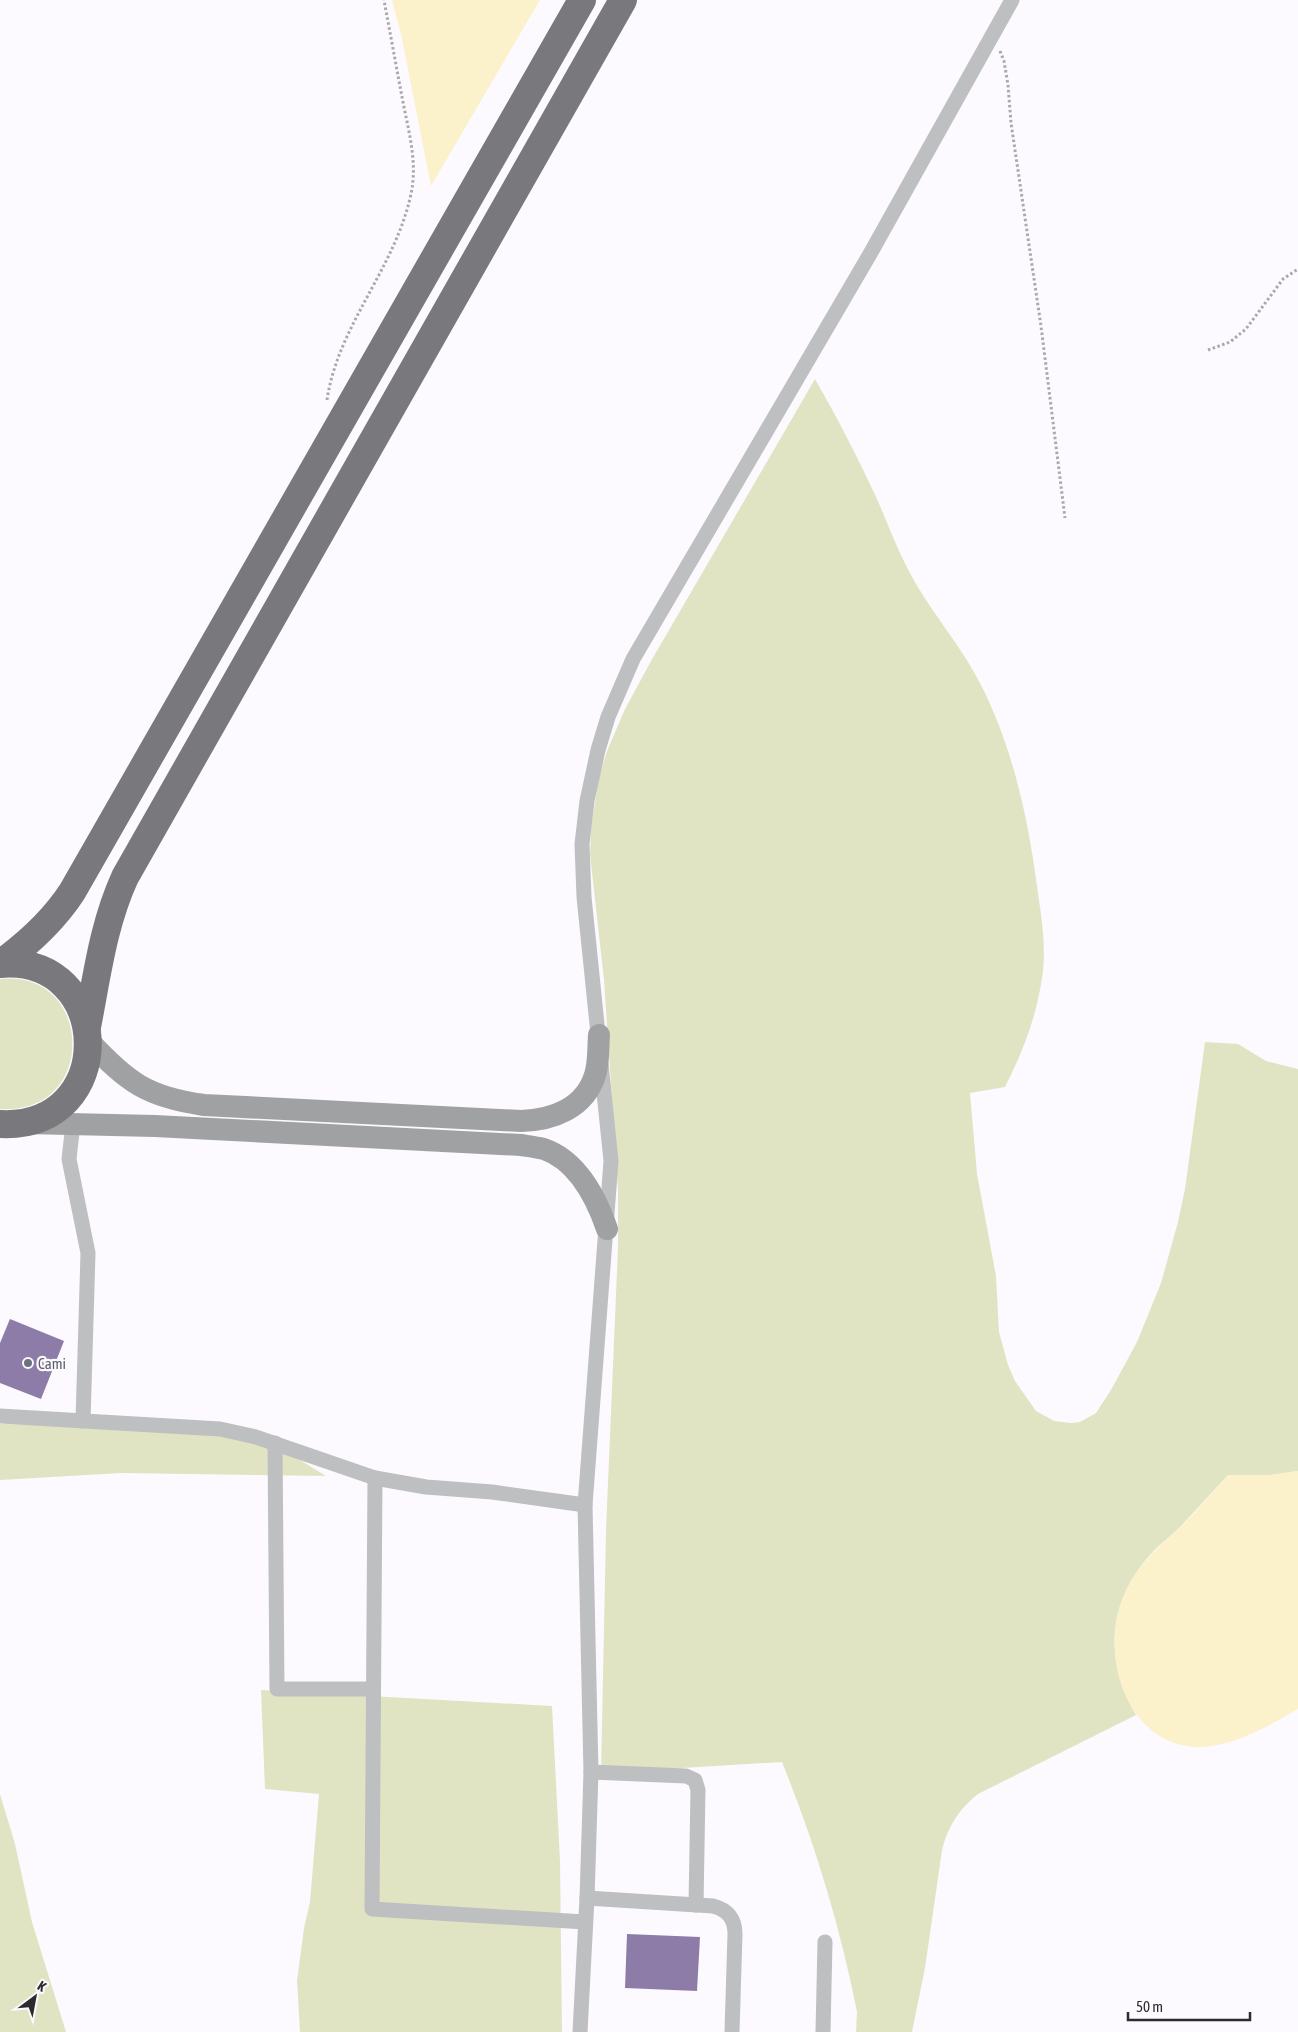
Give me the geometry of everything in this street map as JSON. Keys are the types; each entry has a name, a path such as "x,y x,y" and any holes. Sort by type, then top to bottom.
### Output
{"highway":[{"path":"0,964 40,932 58,913 72,892 582,0"},
{"path":"9,1125 51,1112 72,1094 85,1069 88,1034 104,934 110,913 125,877 623,0"},
{"path":"0,964 19,964 33,968 58,980 77,1002 88,1034"}],"main road":[{"path":"88,1034 123,1076 146,1090 182,1102 204,1105 521,1121 537,1120 559,1114 583,1098 591,1086 596,1073 599,1036"},
{"path":"9,1125 155,1126 491,1144 543,1149 568,1163 581,1177 600,1208 607,1229"}],"street":[{"path":"580,2032 591,1772 585,1505 611,1161 584,897 582,844 590,784 608,717 633,659 870,254 1012,0"},
{"path":"73,1124 69,1159 88,1254 83,1421"},
{"path":"0,1416 220,1430 276,1443 375,1478 426,1487 492,1492 585,1505"},
{"path":"276,1443 278,1689 373,1689"},
{"path":"375,1478 372,1909 585,1922"},
{"path":"591,1772 686,1776 695,1780 698,1790 696,1905"},
{"path":"587,1898 713,1906 724,1910 733,1920 735,1927 732,2032"},
{"path":"824,2032 825,1942"}],"path":[{"path":"327,403 329,386 338,354 388,258 408,207 411,192 413,177 412,148 384,0"},
{"path":"988,42 1000,51 1004,61 1011,123 1041,326 1065,518"},
{"path":"1208,350 1230,342 1246,329 1283,279 1298,269"}],"green space":[{"path":"815,379 863,469 901,555 918,588 982,687 1011,759 1024,810 1043,929 1044,960 1041,986 1029,1030 1005,1087 970,1093 977,1174 996,1276 999,1332 1008,1365 1015,1381 1036,1411 1054,1421 1071,1423 1080,1422 1096,1413 1137,1342 1161,1283 1178,1222 1185,1189 1205,1042 1238,1044 1266,1061 1298,1069 1298,1471 1271,1475 1228,1475 1136,1572 1118,1612 1115,1632 1115,1653 1126,1694 1136,1715 978,1794 955,1819 947,1833 942,1850 925,1968 912,2032 856,2032 857,2012 843,1948 816,1854 782,1762 601,1773 606,1530 618,1247 618,1191 604,980 590,854 591,828 599,777 607,751 625,709"},
{"path":"0,979 31,982 53,996 67,1017 72,1042 68,1068 55,1090 33,1105 0,1109"},
{"path":"0,1424 192,1427 287,1452 326,1476 121,1473 0,1480"},
{"path":"261,1690 552,1706 560,1861 562,2032 300,2032 297,1981 304,1928 310,1902 319,1794 265,1789"},
{"path":"0,1794 15,1844 32,1922 66,2032 0,2032"}],"sand":[{"path":"392,0 540,0 431,186 402,39"},
{"path":"1298,1471 1298,1709 1264,1728 1225,1743 1200,1747 1175,1743 1154,1732 1137,1715 1125,1694 1118,1671 1115,1646 1116,1621 1123,1598 1140,1568 1228,1475 1271,1475"}],"building":[{"name":"Cami","path":"10,1319 64,1341 41,1399 0,1383 0,1343"},
{"path":"627,1934 700,1937 697,1991 625,1988"}],"place":[{"name":"Cami","path":"28,1363"}]}
